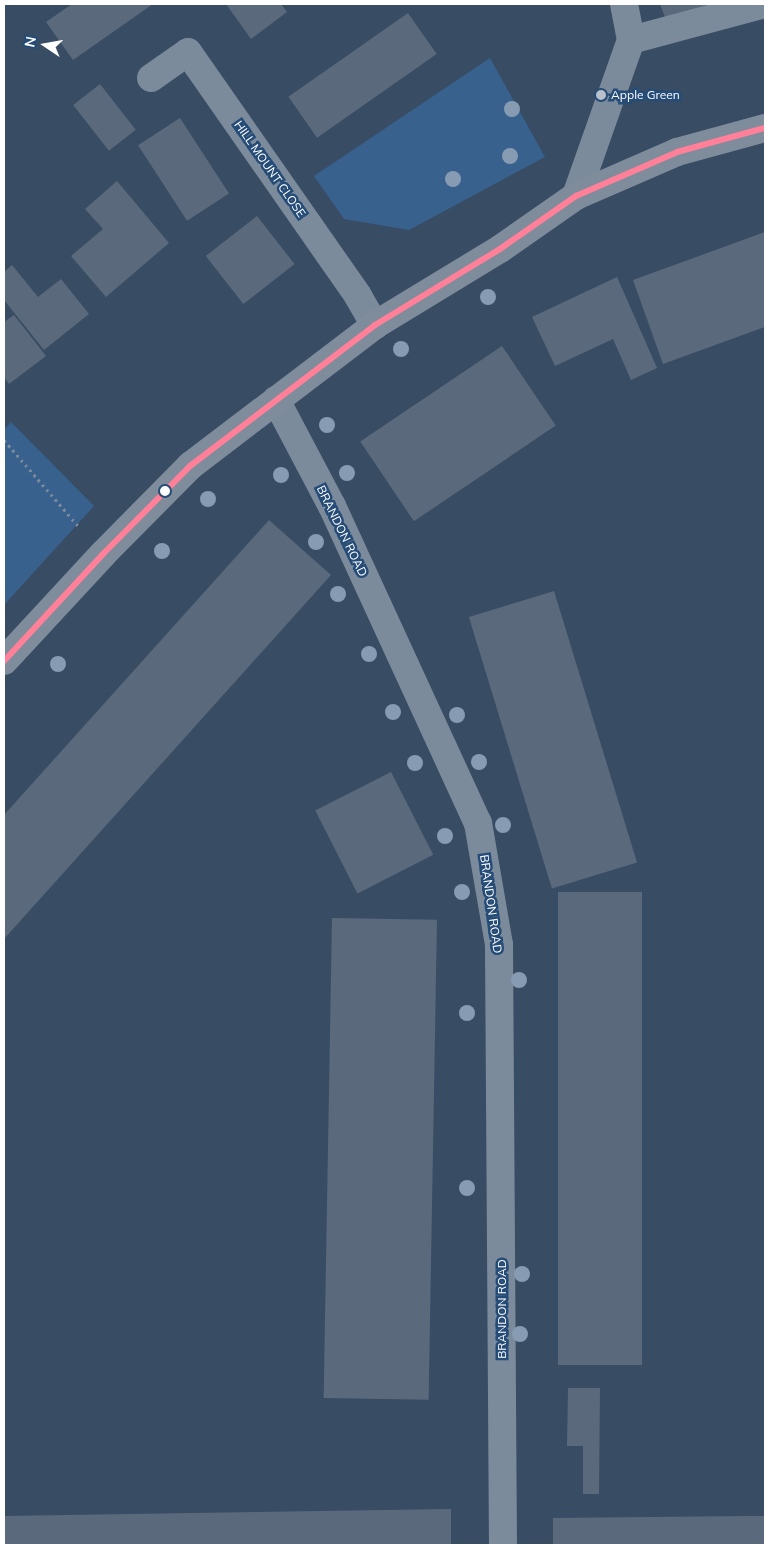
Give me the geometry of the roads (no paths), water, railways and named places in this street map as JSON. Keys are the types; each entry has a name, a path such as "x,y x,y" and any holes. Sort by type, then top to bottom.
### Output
{"highway":[{"path":"4,661 102,554 190,466 375,325 500,249 576,196 677,152 765,128"}],"street":[{"path":"576,196 631,40 624,4"},
{"path":"631,40 765,4"},
{"name":"HILL MOUNT CLOSE","path":"151,78 188,52 358,296 375,325"},
{"name":"BRANDON ROAD","path":"276,400 332,506 478,823 499,945 503,1545"}],"place":[{"name":"Apple Green","path":"601,95"}]}
